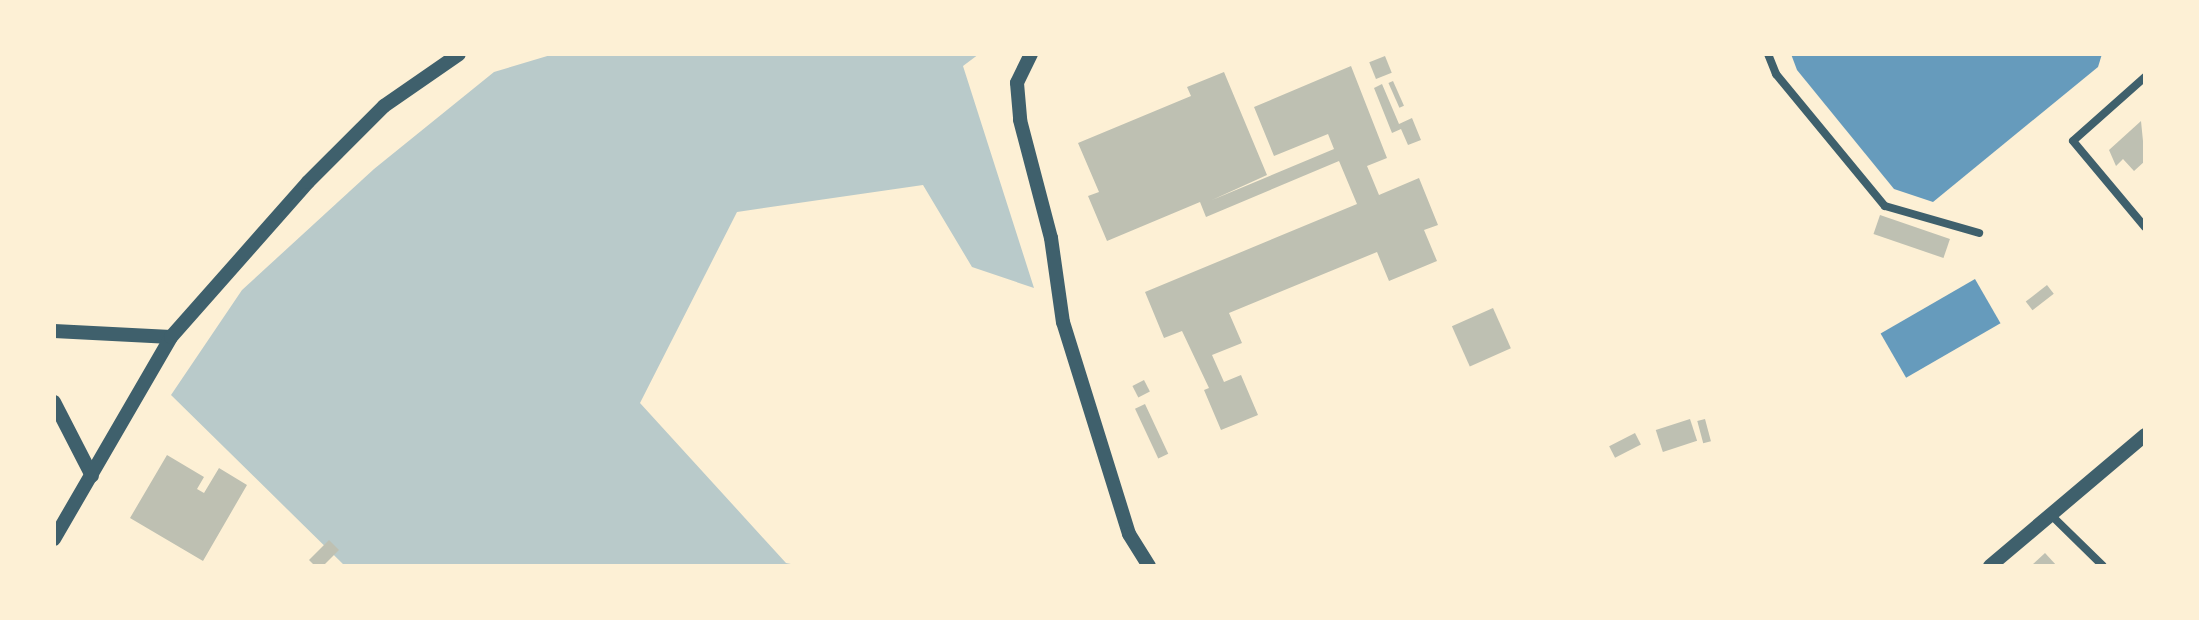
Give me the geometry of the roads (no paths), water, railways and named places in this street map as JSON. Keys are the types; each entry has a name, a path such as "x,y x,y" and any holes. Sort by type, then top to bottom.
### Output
{"street":[{"path":"54,539 171,337 308,182 384,106 459,54"},
{"path":"1031,54 1017,83 1020,120 1051,238 1063,322 1129,534 1149,566"},
{"path":"1768,54 1776,74 1885,206 1979,233"},
{"path":"2145,77 2073,141 2145,227"},
{"path":"54,331 171,337"},
{"path":"54,402 92,476"},
{"path":"1990,566 2145,435"},
{"path":"2052,516 2103,566"}],"water":[{"path":"1791,54 2102,54 2098,67 1933,202 1894,189 1797,70"},
{"path":"1975,279 2000,323 1906,378 1881,334"}]}
